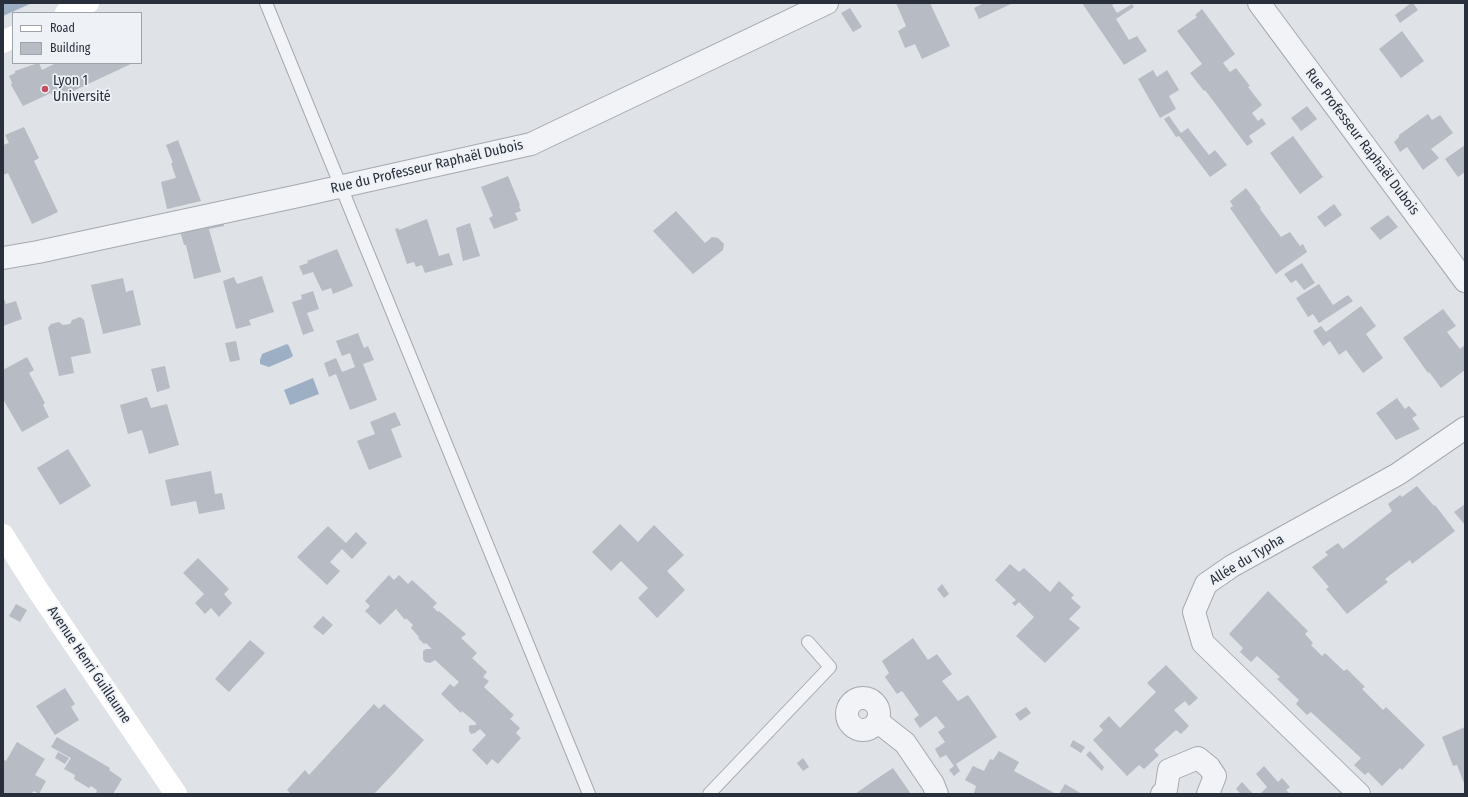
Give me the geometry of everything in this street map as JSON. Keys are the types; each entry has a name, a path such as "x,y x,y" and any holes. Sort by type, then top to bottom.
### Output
{"street":[{"path":"68,12 88,3"},
{"name":"Rue du Professeur Raphaël Dubois","path":"3,258 38,252 342,187 531,144 827,3"},
{"name":"Rue Professeur Raphaël Dubois","path":"1259,3 1465,281"},
{"path":"3,42 12,38"},
{"name":"Allée du Typha","path":"1359,794 1204,643 1194,612 1206,584 1232,566 1398,474 1465,428"},
{"name":"Avenue Henri Guillaume","path":"3,535 37,589 176,794"},
{"path":"877,721 905,743 933,784 937,794"},
{"path":"1166,793 1169,770 1198,758 1209,767 1215,776 1208,794"}],"lane":[{"path":"266,3 589,794"},
{"path":"708,794 830,667 808,642"}],"water":[{"path":"3,3 32,3 3,16"},
{"path":"287,344 293,356 269,367 260,364 262,354"},
{"path":"313,378 319,394 290,405 284,390"}],"building":[{"path":"896,3 930,3 950,46 922,59 915,44 905,48 898,31 906,26"},
{"path":"984,3 1013,3 979,19 974,8"},
{"path":"1082,3 1116,3 1112,5 1117,13 1132,4 1134,7 1116,19 1129,40 1137,36 1147,51 1124,65"},
{"path":"1413,3 1418,10 1400,23 1395,15"},
{"path":"850,8 862,27 853,32 841,13"},
{"path":"1202,9 1235,54 1223,63 1230,72 1236,68 1262,105 1252,113 1258,121 1262,118 1266,124 1249,136 1253,142 1247,146 1205,90 1204,91 1190,73 1202,64 1177,31 1197,17 1195,15"},
{"path":"1402,31 1424,61 1401,78 1379,49"},
{"name":"Lyon 1 Université","path":"35,64 39,64 42,70 54,64 131,64 54,100 51,93 23,106 11,85 12,83 9,76 15,73 15,71"},
{"path":"1153,70 1157,77 1167,70 1179,90 1169,96 1176,109 1160,118 1138,79"},
{"path":"1307,106 1317,119 1301,131 1291,118"},
{"path":"1428,114 1432,120 1440,115 1453,133 1431,149 1439,158 1423,170 1407,147 1400,152 1394,142 1399,135"},
{"path":"1169,116 1181,133 1188,128 1209,155 1215,150 1227,165 1210,177 1179,136 1176,137 1164,119"},
{"path":"24,127 39,158 34,161 58,212 32,224 8,173 3,175 3,145 9,143 5,135"},
{"path":"1293,136 1323,177 1300,194 1270,153"},
{"path":"178,140 201,201 167,209 161,182 176,178 171,163 173,163 166,145"},
{"path":"1465,145 1465,172 1458,177 1445,159"},
{"path":"508,176 521,211 515,213 518,220 494,229 489,218 493,216 481,187"},
{"path":"1246,188 1281,237 1290,232 1300,246 1303,244 1307,252 1276,274 1230,208 1233,206 1230,201"},
{"path":"1334,204 1342,215 1325,227 1317,217"},
{"path":"676,211 705,243 712,237 718,238 724,244 723,250 693,274 653,231"},
{"path":"222,215 224,226 209,229 221,272 194,279 186,245 184,245 178,224"},
{"path":"1388,215 1398,227 1380,240 1370,228"},
{"path":"427,219 439,256 449,253 453,265 425,273 422,265 416,267 414,262 407,264 395,229 398,228 399,230"},
{"path":"470,223 480,256 463,261 456,228"},
{"path":"337,249 353,286 333,294 331,288 322,291 313,272 303,275 299,266 308,263 307,261"},
{"path":"1302,263 1315,283 1304,290 1296,280 1291,283 1284,274"},
{"path":"262,276 274,312 249,320 251,325 236,329 223,281 234,277 237,284"},
{"path":"123,278 126,292 133,290 141,325 103,334 91,285"},
{"path":"1319,284 1333,305 1348,295 1353,301 1319,323 1313,314 1308,317 1296,298"},
{"path":"313,291 319,309 307,313 314,331 303,335 292,302 302,299 301,295"},
{"path":"3,296 6,304 16,301 22,319 3,326"},
{"path":"1361,306 1376,326 1366,334 1383,358 1363,373 1346,350 1339,355 1330,341 1323,346 1313,331 1321,326 1326,332"},
{"path":"1443,309 1456,326 1447,332 1460,349 1465,345 1465,370 1441,388 1429,372 1428,373 1403,338"},
{"path":"80,317 84,320 91,353 71,357 74,373 59,376 48,328 51,324 59,322 63,325 70,324 72,320"},
{"path":"358,333 364,348 368,346 374,360 363,364 377,400 350,410 336,374 329,377 324,363 336,358 342,372 355,367 350,353 342,356 336,341"},
{"path":"236,341 240,360 230,362 225,343"},
{"path":"27,357 34,370 29,373 45,403 43,405 49,417 22,432 3,399 3,370"},
{"path":"165,366 170,388 157,392 151,369"},
{"path":"147,397 151,408 167,404 179,445 149,454 142,430 128,434 120,405"},
{"path":"1397,398 1405,409 1409,406 1417,415 1412,418 1420,429 1396,440 1376,413"},
{"path":"395,412 401,425 391,429 402,457 369,470 357,441 375,434 370,422"},
{"path":"68,449 91,486 60,505 37,468"},
{"path":"211,471 215,494 222,493 225,509 199,514 196,501 171,506 165,480"},
{"path":"1417,486 1434,506 1435,505 1455,531 1412,564 1410,560 1385,579 1388,582 1347,614 1326,589 1329,587 1312,567 1328,555 1325,552 1338,543 1343,549 1392,511 1388,504 1400,495 1402,497"},
{"path":"1465,504 1465,525 1454,512"},
{"path":"620,524 638,542 654,525 684,555 667,571 685,590 657,618 638,598 648,588 621,561 611,571 592,552"},
{"path":"328,526 346,543 356,532 367,543 352,559 342,549 330,562 340,571 327,585 297,557"},
{"path":"198,558 229,589 224,594 232,603 219,617 211,608 205,614 195,603 204,594 183,573"},
{"path":"1010,564 1019,572 1024,568 1050,592 1059,581 1074,595 1071,598 1081,607 1069,619 1080,628 1045,663 1016,636 1034,617 1019,602 1015,606 1012,603 1016,600 995,580"},
{"path":"389,575 394,580 399,575 408,584 412,580 437,603 433,607 438,612 439,611 466,634 461,638 477,653 472,658 487,672 483,677 489,681 484,687 514,715 510,719 520,728 516,733 521,738 498,764 492,759 487,765 472,750 486,735 480,729 471,734 469,731 469,726 476,725 476,723 462,711 461,713 441,694 450,684 454,687 459,682 435,660 430,663 425,662 423,659 423,651 426,649 432,649 418,638 419,637 411,628 413,625 406,618 405,620 396,609 380,625 365,611 370,606 365,601"},
{"path":"942,584 949,594 944,598 937,589"},
{"path":"1268,591 1308,631 1305,634 1313,643 1311,645 1322,656 1325,653 1344,671 1347,669 1365,687 1362,689 1383,710 1386,707 1425,745 1402,770 1400,768 1382,786 1368,772 1365,775 1354,765 1361,758 1311,712 1307,715 1296,704 1299,700 1277,679 1280,677 1257,656 1251,662 1240,652 1243,648 1229,634"},
{"path":"16,604 27,610 20,622 9,616"},
{"path":"323,616 333,625 323,635 313,627"},
{"path":"913,638 928,660 937,654 952,674 942,681 958,701 968,695 997,737 956,764 960,771 954,776 949,770 954,766 946,755 940,758 935,749 945,742 938,732 945,727 936,716 920,728 914,719 919,715 902,691 897,694 885,677 889,673 882,661"},
{"path":"250,640 265,653 229,692 215,679"},
{"path":"1166,665 1198,698 1189,706 1185,701 1174,710 1189,726 1181,734 1176,730 1154,750 1159,755 1144,769 1139,765 1127,776 1093,740 1103,730 1099,726 1109,716 1120,728 1156,692 1147,683"},
{"path":"65,688 75,704 71,707 79,720 55,735 36,706"},
{"path":"374,704 379,709 384,704 424,740 374,794 291,794 287,790 305,770 309,775"},
{"path":"1026,707 1031,713 1020,721 1015,714"},
{"path":"1465,727 1465,786 1457,765 1453,766 1442,737"},
{"path":"57,737 110,768 109,770 122,779 113,794 96,794 97,790 91,786 89,788 74,779 75,775 64,769 71,758 51,747"},
{"path":"1073,740 1085,747 1081,753 1070,746"},
{"path":"17,742 45,759 35,775 46,781 39,794 34,791 31,794 3,794 3,759 6,761"},
{"path":"999,751 1019,762 1014,771 1056,794 974,793 976,786 965,780 973,766 984,771 990,759 993,760"},
{"path":"1090,751 1104,767 1102,771 1086,755"},
{"path":"58,752 69,758 65,764 55,758"},
{"path":"803,758 809,767 803,771 797,763"},
{"path":"1264,766 1278,782 1282,778 1290,787 1286,790 1290,794 1260,794 1267,787 1256,774"},
{"path":"893,768 911,794 855,794 872,782"},
{"path":"1242,782 1253,794 1241,794 1236,789"},
{"path":"1065,784 1082,794 1059,794"}],"place":[{"name":"Lyon 1 Université","path":"45,89"}]}
